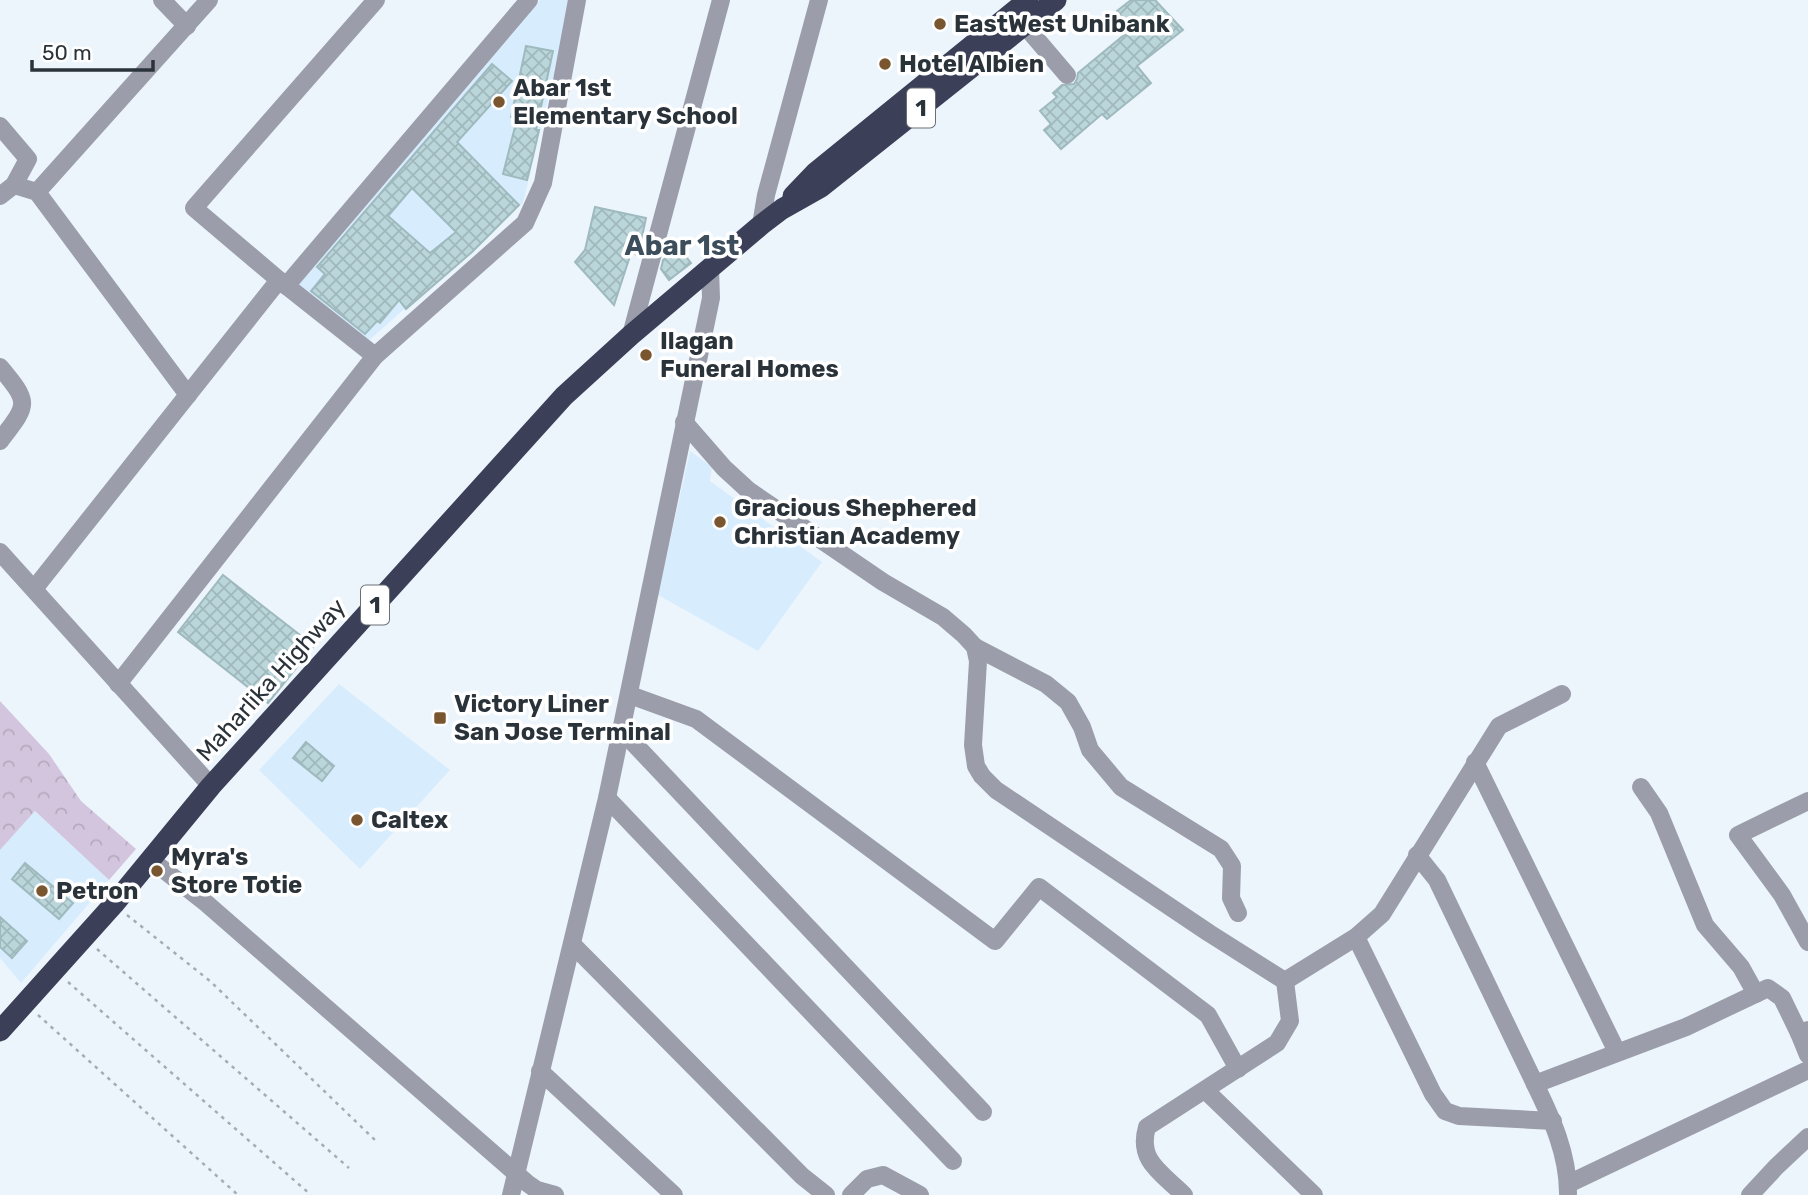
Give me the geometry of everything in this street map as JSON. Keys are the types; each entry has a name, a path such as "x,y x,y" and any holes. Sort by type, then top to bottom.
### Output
{"highway":[{"name":"Maharlika Highway","path":"0,1031 114,904 211,786 564,396 631,335 782,209 815,173 1022,13 1056,0"}],"street":[{"path":"162,0 187,26"},
{"path":"7,191 37,192 209,0"},
{"path":"374,356 194,208 376,0"},
{"path":"34,589 188,395 528,0"},
{"path":"118,684 374,356 525,223 543,183 577,0"},
{"path":"631,335 721,0"},
{"path":"761,225 766,195 819,0"},
{"path":"1022,13 1067,75"},
{"path":"0,126 28,159 7,191"},
{"path":"37,192 188,395"},
{"path":"511,1195 573,946 630,695 711,298 710,268"},
{"path":"0,367 20,391 23,406 21,414 0,441"},
{"path":"684,422 724,468 748,490 883,582 943,617 975,647 1046,684 1068,702 1082,727 1090,750 1121,787 1221,849 1231,866 1231,898 1238,913"},
{"path":"0,552 211,786"},
{"path":"975,647 978,661 973,745 976,765 982,776 996,790 1285,981"},
{"path":"1285,981 1356,937 1382,914 1499,726 1562,694"},
{"path":"630,695 696,719 995,941 1039,887 1208,1016 1238,1069"},
{"path":"622,731 983,1112"},
{"path":"1475,762 1617,1052"},
{"path":"1642,787 1659,813 1705,925 1741,967 1756,994"},
{"path":"607,798 953,1161"},
{"path":"1808,801 1738,835 1782,895 1808,942"},
{"path":"1417,855 1437,880 1553,1121 1568,1168 1568,1189 1808,1070"},
{"path":"150,859 206,903 537,1191 555,1195"},
{"path":"1356,937 1433,1094 1446,1111 1459,1116 1553,1121"},
{"path":"573,946 802,1176 826,1195"},
{"path":"1184,1195 1146,1157 1143,1141 1147,1127 1277,1043 1290,1021 1285,981"},
{"path":"1535,1084 1686,1027 1768,988 1782,998 1804,1032 1808,1055"},
{"path":"540,1071 674,1195"},
{"path":"1206,1091 1314,1195"},
{"path":"1750,1195 1808,1138"},
{"path":"851,1195 867,1179 883,1175 920,1195"}],"path":[{"path":"114,904 210,981 376,1141"},
{"path":"84,938 168,1008 349,1168"},
{"path":"55,971 311,1195"},
{"path":"25,1003 238,1195"}],"shaded area":[{"name":"Abar 1st Elementary School","path":"540,0 572,0 523,203 365,344 292,284"},
{"name":"Gracious Shephered Christian Academy","path":"690,451 712,467 710,481 822,562 758,651 658,595"},
{"name":"Caltex","path":"339,684 450,770 360,869 259,770"},
{"path":"35,811 109,880 21,983 0,958 0,850"}],"green space":[{"path":"0,701 49,754 81,801 136,849 109,880 35,811 0,850"}],"building":[{"path":"1131,0 1155,0 1183,30 1137,66 1151,83 1107,119 1102,114 1061,149 1044,130 1051,124 1040,111 1057,97 1053,93 1062,85 1074,84 1078,73 1130,30 1117,11"},
{"path":"526,46 553,51 527,180 503,174 517,119 511,117"},
{"path":"492,64 512,81 457,142 519,205 472,252 406,309 399,300 380,323 377,321 365,334 311,291 325,274 317,267","holes":["412,188 456,232 430,253 388,216"]},
{"path":"595,207 646,218 638,255 631,253 614,305 575,262 585,250"},
{"path":"679,248 691,263 669,280 661,269 663,260"},
{"path":"223,575 314,646 268,703 178,632"},
{"path":"306,742 334,766 322,781 293,758"},
{"name":"Petron","path":"25,863 73,903 59,919 12,879"},
{"path":"0,917 27,941 12,958 0,947"}],"place":[{"name":"EastWest Unibank","path":"940,24"},
{"name":"Hotel Albien","path":"885,64"},
{"name":"Abar 1st Elementary School","path":"499,102"},
{"name":"Ilagan Funeral Homes","path":"646,355"},
{"name":"Gracious Shephered Christian Academy","path":"720,522"},
{"name":"Victory Liner San Jose Terminal","path":"440,718"},
{"name":"Caltex","path":"357,820"},
{"name":"Myra's Store Totie","path":"157,871"},
{"name":"Petron","path":"42,891"}],"district":[{"name":"Abar 1st","path":"682,245"}]}
